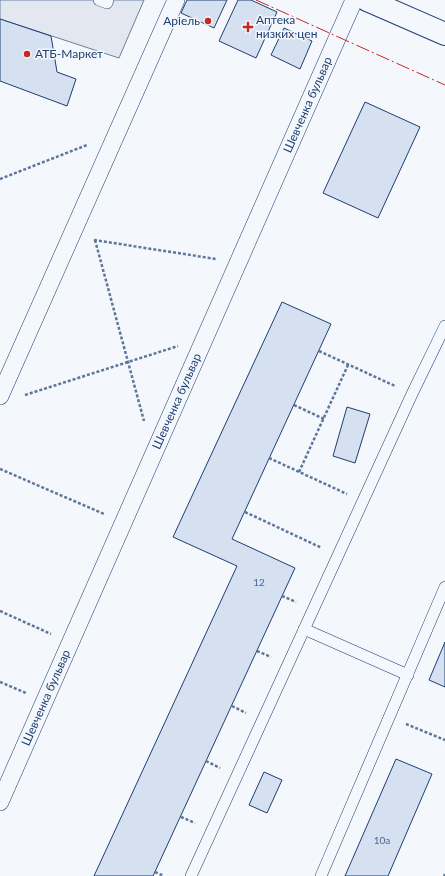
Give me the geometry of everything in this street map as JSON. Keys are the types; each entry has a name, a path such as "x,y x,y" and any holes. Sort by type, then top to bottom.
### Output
{"street":[{"path":"0,396 176,0"},
{"name":"Шевченка бульвар","path":"0,802 354,0"},
{"path":"367,0 445,34"}],"lane":[{"path":"99,0 107,3 108,0"},
{"path":"191,876 412,394 445,326"},
{"path":"321,876 445,587"},
{"path":"304,629 408,675"}],"path":[{"path":"0,179 117,133"},
{"path":"71,236 238,263"},
{"path":"95,240 153,454"},
{"path":"23,396 205,337"},
{"path":"319,351 412,394"},
{"path":"299,472 348,365"},
{"path":"294,405 324,419"},
{"path":"270,458 363,502"},
{"path":"0,469 123,522"},
{"path":"244,512 338,555"},
{"path":"0,611 70,643"},
{"path":"0,682 44,701"},
{"path":"389,716 445,740"},
{"path":"155,872 164,876"}],"shaded area":[{"path":"0,0 144,0 119,58 0,19"}],"building":[{"name":"Аріель","path":"187,0 227,0 214,28 181,13"},
{"name":"Аптека низких цен","path":"238,0 251,0 277,12 256,58 219,41"},
{"name":"АТБ-Маркет","path":"0,19 51,36 57,72 76,79 67,106 0,81"},
{"path":"284,28 312,41 300,69 271,55"},
{"path":"365,102 420,127 378,218 323,193"},
{"path":"282,302 331,324 232,539 295,568 153,876 94,876 237,566 173,537"},
{"path":"347,407 370,414 355,463 333,456"},
{"path":"445,642 445,687 429,680"},
{"path":"396,759 432,774 388,876 345,876"},
{"path":"264,772 282,780 267,813 249,805"}],"power":[{"path":"256,0 445,85"}],"place":[{"name":"Аріель","path":"208,21"},
{"name":"Аптека низких цен","path":"248,27"},
{"name":"АТБ-Маркет","path":"27,54"}]}
